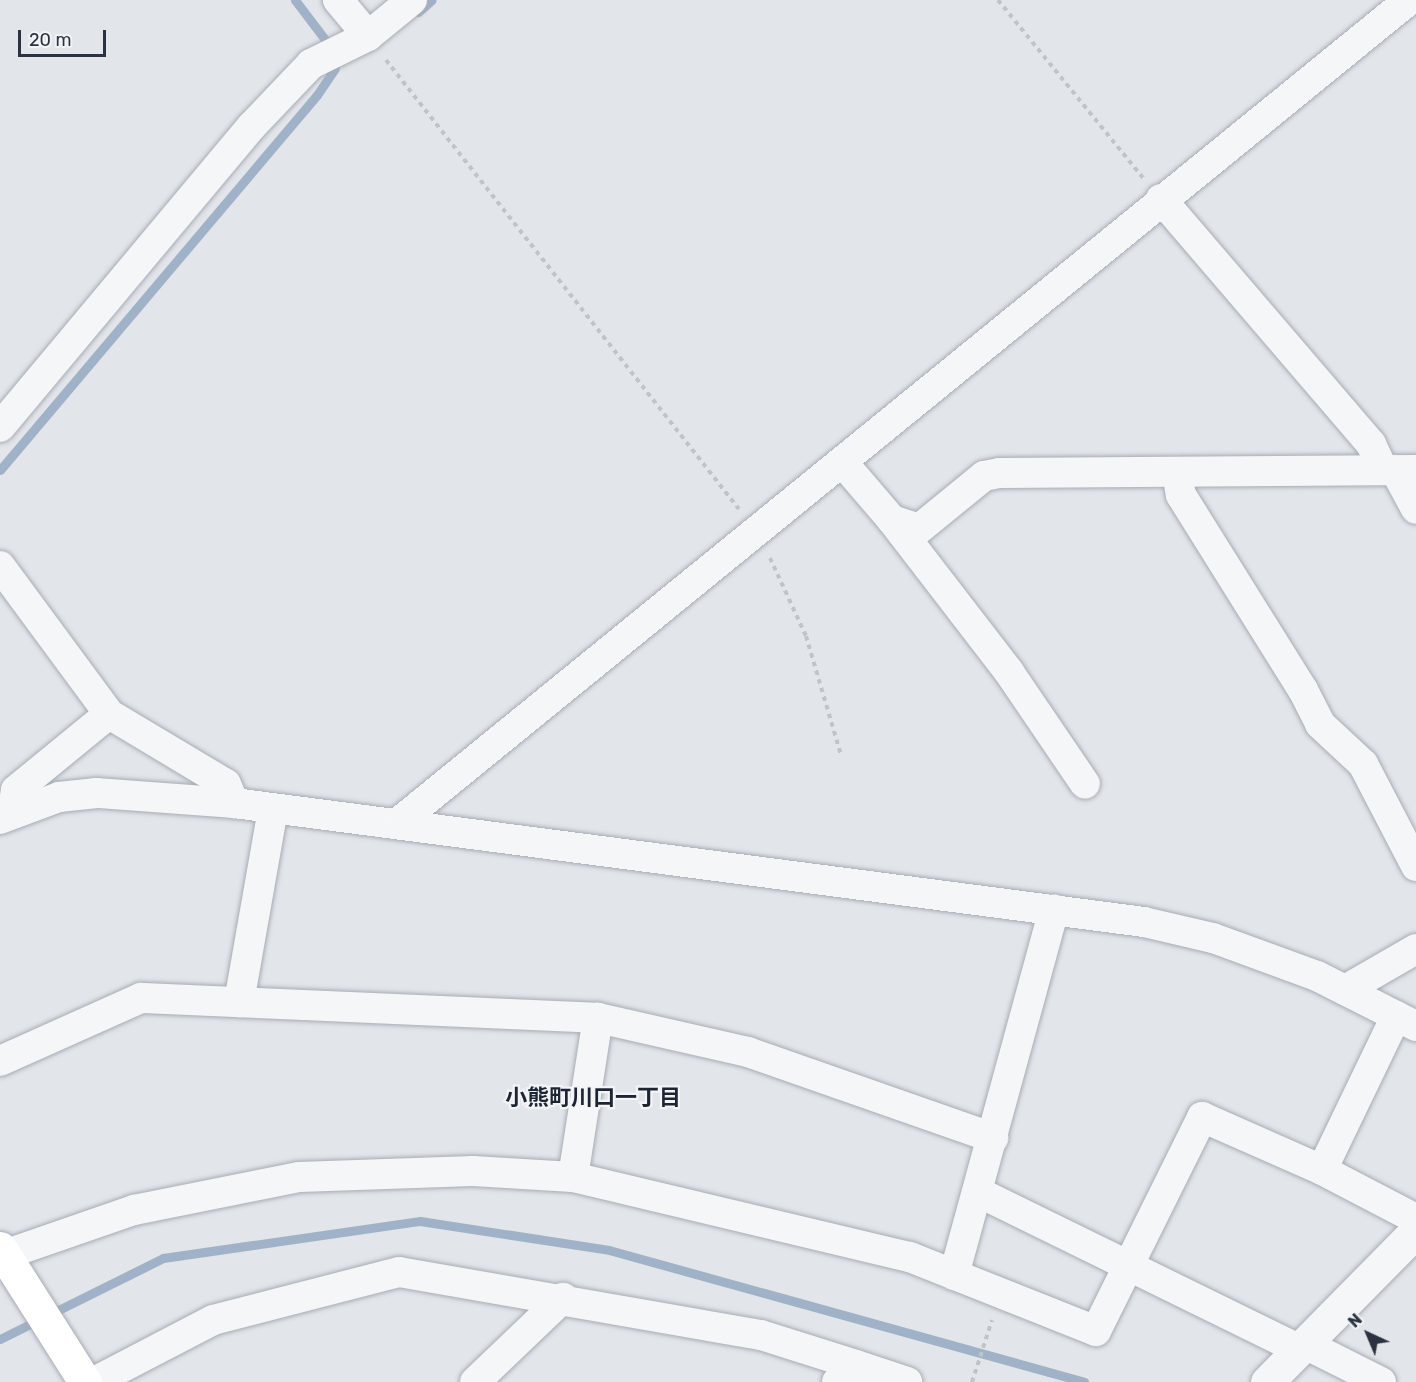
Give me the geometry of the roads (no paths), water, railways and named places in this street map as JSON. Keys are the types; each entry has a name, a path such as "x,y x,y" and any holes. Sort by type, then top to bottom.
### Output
{"main road":[{"path":"6,1257 86,1379"}],"street":[{"path":"338,0 368,36"},
{"path":"0,427 251,127 310,64 368,36 412,0"},
{"path":"399,822 844,464 1161,199 1409,0"},
{"path":"1161,199 1371,444 1398,470 1416,509"},
{"path":"844,464 892,520 1009,672 1085,784"},
{"path":"892,520 919,529 984,476 999,473 1398,470"},
{"path":"1177,473 1181,495 1303,690 1320,724 1363,764 1416,866"},
{"path":"0,566 109,714 226,784 234,803"},
{"path":"6,816 16,790 109,714"},
{"path":"6,816 58,797 97,793 234,803 273,810 399,822 1054,909 1144,922 1213,938 1345,990 1406,1021 1322,1170"},
{"path":"239,1002 273,810"},
{"path":"954,1275 1054,909"},
{"path":"1345,990 1416,949"},
{"path":"0,1061 141,998 598,1018 748,1052 993,1138"},
{"path":"573,1177 598,1018"},
{"path":"6,1257 134,1209 299,1177 473,1171 573,1177 910,1257 1096,1331 1202,1117 1322,1170 1416,1219"},
{"path":"978,1192 1128,1267 1381,1382"},
{"path":"1267,1382 1416,1231"},
{"path":"86,1379 213,1320 399,1272 563,1298 761,1335 846,1373 907,1382"},
{"path":"475,1382 563,1298"}],"waterway":[{"path":"295,0 327,42"},
{"path":"418,12 432,0"},
{"path":"0,470 317,95 335,68"},
{"path":"0,1339 163,1258 420,1221 609,1250 1084,1382"}],"district":[{"name":"小熊町川口一丁目","path":"593,1098"}]}
